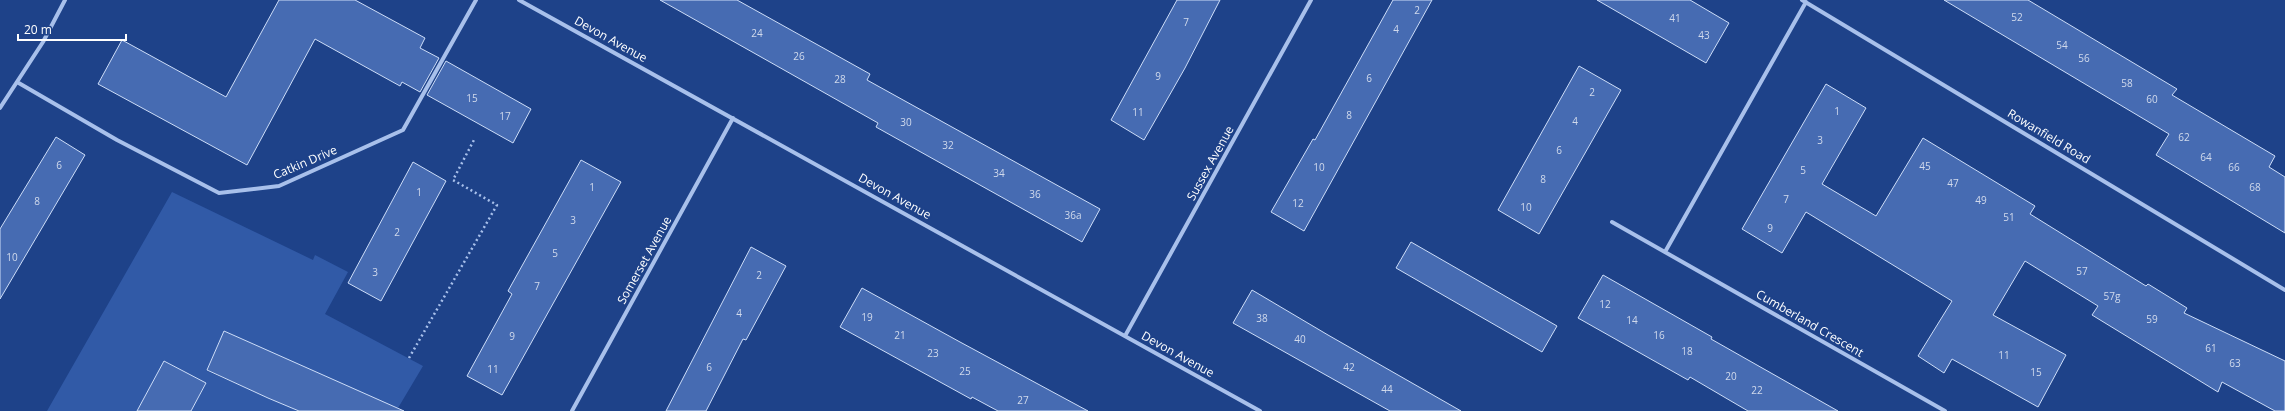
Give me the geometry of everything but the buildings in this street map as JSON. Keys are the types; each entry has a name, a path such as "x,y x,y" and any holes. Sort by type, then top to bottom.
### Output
{"street":[{"path":"0,108 43,42 65,0"},
{"name":"Catkin Drive","path":"17,82 117,140 219,193 279,186 403,130 476,0"},
{"name":"Devon Avenue","path":"519,0 1260,411"},
{"name":"Sussex Avenue","path":"1126,336 1311,0"},
{"path":"1665,252 1804,1"},
{"name":"Rowanfield Road","path":"1804,1 2285,290"},
{"name":"Somerset Avenue","path":"572,411 733,118"},
{"name":"Cumberland Crescent","path":"1612,222 1944,411"}],"path":[{"path":"409,358 497,205 453,180 475,138"}],"shaded area":[{"path":"172,192 313,260 315,255 348,272 325,314 423,366 398,408 219,342 207,371 299,411 191,411 206,384 165,361 137,411 47,411"}]}
